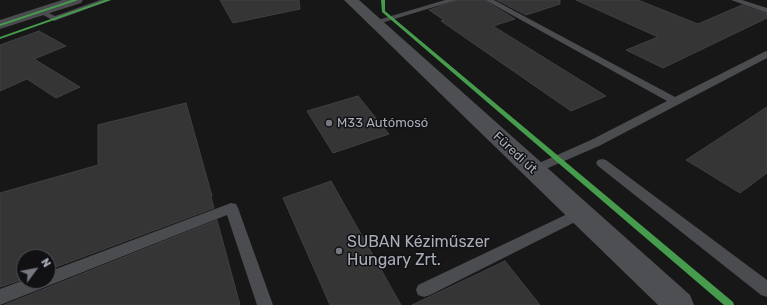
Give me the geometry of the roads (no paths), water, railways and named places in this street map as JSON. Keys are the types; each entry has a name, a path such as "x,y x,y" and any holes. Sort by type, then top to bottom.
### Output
{"main road":[{"name":"Füredi út","path":"351,0 679,305"}],"street":[{"path":"0,26 76,0"}],"lane":[{"path":"42,12 54,19 107,0"},
{"path":"375,22 453,0"},
{"path":"488,0 676,102"},
{"path":"736,0 767,11"},
{"path":"534,170 595,143 767,54"},
{"path":"602,163 767,290"},
{"path":"56,276 232,208 265,305"},
{"path":"424,290 580,213"},
{"path":"0,297 21,289"}],"place":[{"name":"M33 Autómosó","path":"329,123"},
{"name":"SUBAN Kéziműszer Hungary Zrt.","path":"339,251"}]}
